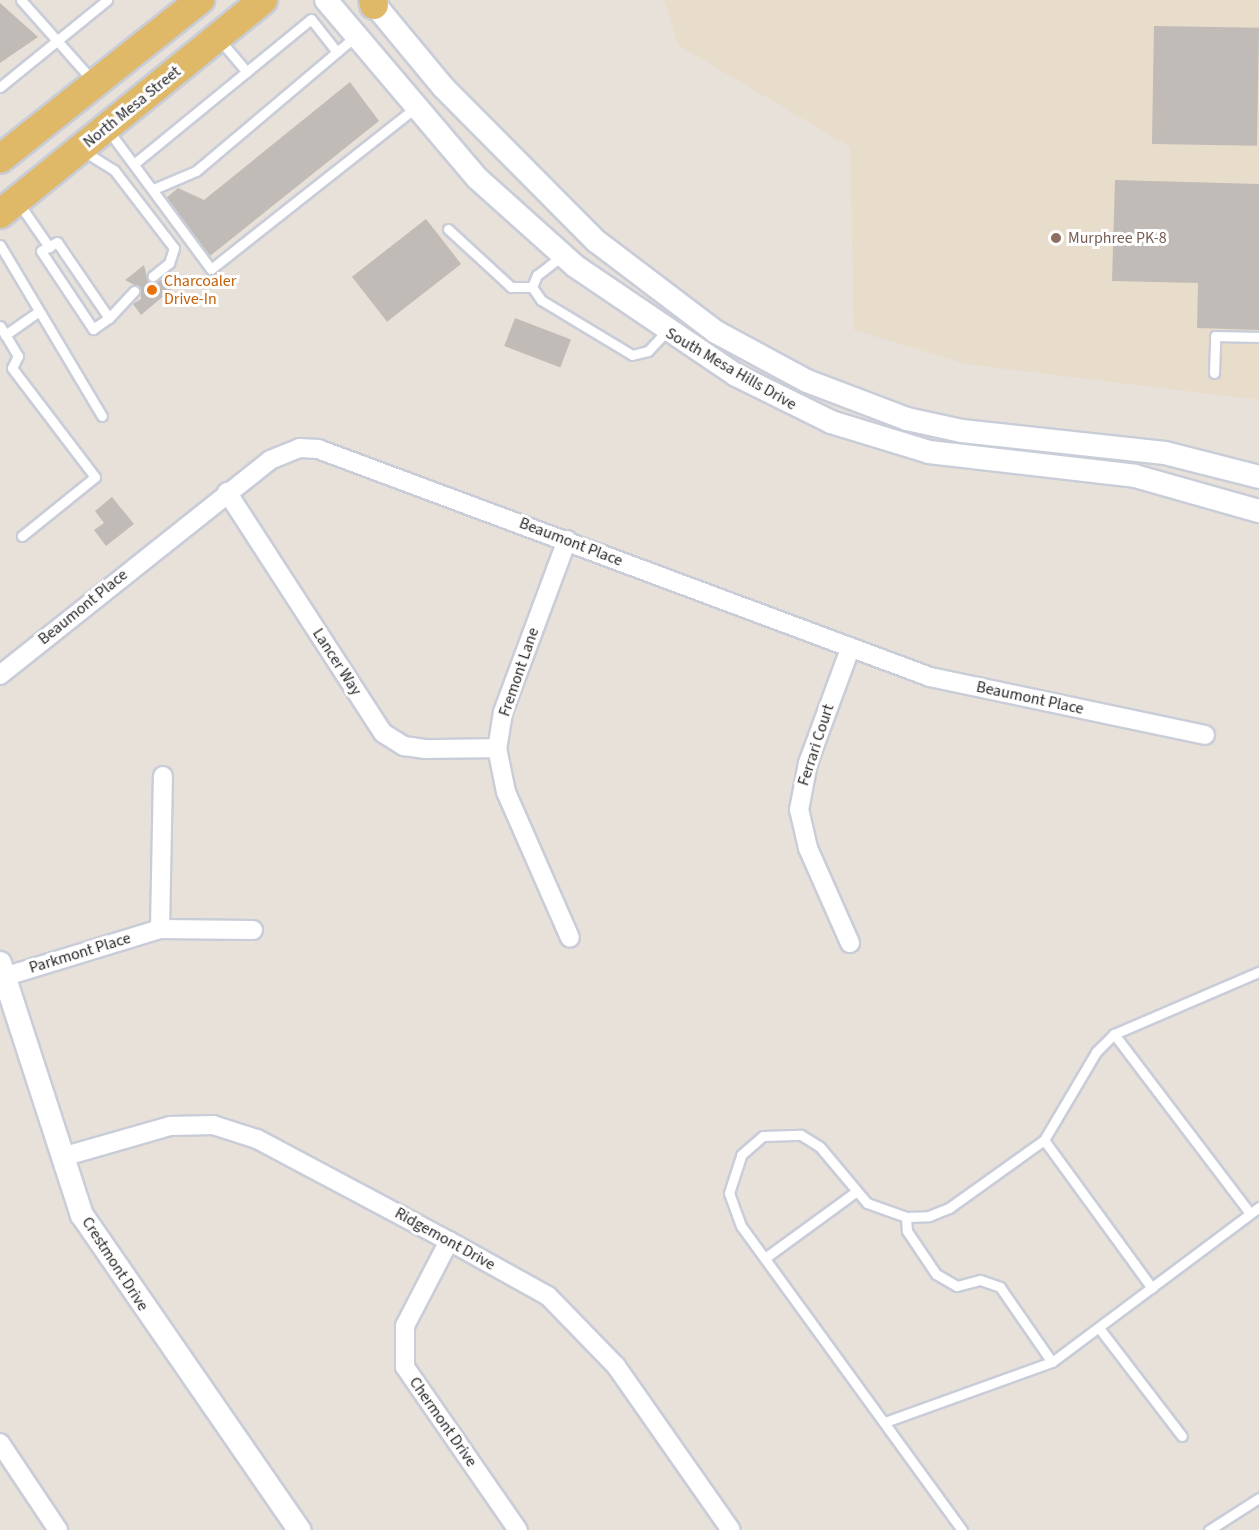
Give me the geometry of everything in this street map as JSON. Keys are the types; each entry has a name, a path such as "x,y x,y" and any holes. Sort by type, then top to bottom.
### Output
{"main road":[{"name":"North Mesa Street","path":"8,207 263,0"},
{"path":"0,159 186,4"}],"street":[{"name":"South Mesa Hills Drive","path":"326,0 477,178 569,261 666,332 788,404 871,437 968,460 1135,476 1259,511"},
{"name":"South Mesa Hills Drive","path":"373,2 443,87 596,241 716,332 850,399 962,431 1165,453 1259,477"},
{"path":"569,261 596,241"},
{"name":"Beaumont Place","path":"0,675 226,492 283,453 318,449 930,677 1205,735"},
{"name":"Lancer Way","path":"226,492 383,733 404,746 426,749 497,748"},
{"name":"Fremont Lane","path":"567,540 502,712 497,748 506,792 570,938"},
{"name":"Ferrari Court","path":"850,649 808,763 799,810 808,848 850,943"},
{"path":"160,929 163,776"},
{"name":"Parkmont Place","path":"2,972 160,929 253,930"},
{"name":"Crestmont Drive","path":"2,972 62,1157 97,1242 299,1530"},
{"name":"Ridgemont Drive","path":"62,1157 170,1126 213,1125 257,1139 449,1241 555,1304 616,1366 731,1530"},
{"name":"Chermont Drive","path":"449,1241 405,1326 405,1367 518,1530"},
{"path":"0,1443 58,1530"}],"lane":[{"path":"21,0 94,83"},
{"path":"0,87 107,0"},
{"path":"135,163 311,19 337,52"},
{"path":"156,188 196,171 356,36"},
{"path":"218,37 247,72"},
{"path":"106,128 156,188 163,210 211,269 416,107"},
{"path":"80,149 114,171 174,249 169,263 153,276"},
{"path":"8,207 49,247"},
{"path":"448,228 511,287 532,286"},
{"path":"109,318 57,242 41,251 93,328 109,318 134,291"},
{"path":"0,245 37,313 102,416"},
{"path":"532,286 537,275 569,261"},
{"path":"532,286 541,300 632,355 648,351 666,332"},
{"path":"22,536 95,477 12,368 18,356 3,330 37,313"},
{"path":"1214,373 1215,336 1259,337"},
{"path":"962,1530 741,1226 729,1193 734,1168 751,1144 775,1133 801,1135 820,1147 854,1193 906,1217 948,1208 1044,1140 1096,1052 1114,1034 1259,972"},
{"path":"1114,1034 1249,1212"},
{"path":"1044,1140 1152,1288"},
{"path":"765,1258 854,1193"},
{"path":"885,1422 1052,1362 1249,1212 1259,1207"},
{"path":"906,1217 907,1231 936,1274 957,1286 980,1280 999,1287 1052,1362"},
{"path":"1099,1328 1182,1436"},
{"path":"1209,1530 1259,1498"}],"shaded area":[{"name":"Murphree PK-8","path":"664,0 1259,0 1259,400 966,364 854,330 850,147 678,45"}],"building":[{"path":"0,3 38,37 0,63"},
{"path":"1154,26 1259,28 1257,146 1152,144"},
{"path":"350,82 379,121 210,256 166,198 178,188 204,200"},
{"path":"1115,180 1259,184 1259,330 1197,328 1198,283 1112,281"},
{"path":"426,219 461,264 387,322 352,277"},
{"name":"Charcoaler Drive-In","path":"144,265 148,281 164,280 172,289 141,315 133,304 141,299 140,288 125,280"},
{"path":"515,318 571,340 560,368 504,346"},
{"path":"112,497 134,524 106,546 94,530 104,523 95,511"}],"place":[{"name":"Murphree PK-8","path":"1056,238"},
{"name":"Charcoaler Drive-In","path":"152,290"}]}
